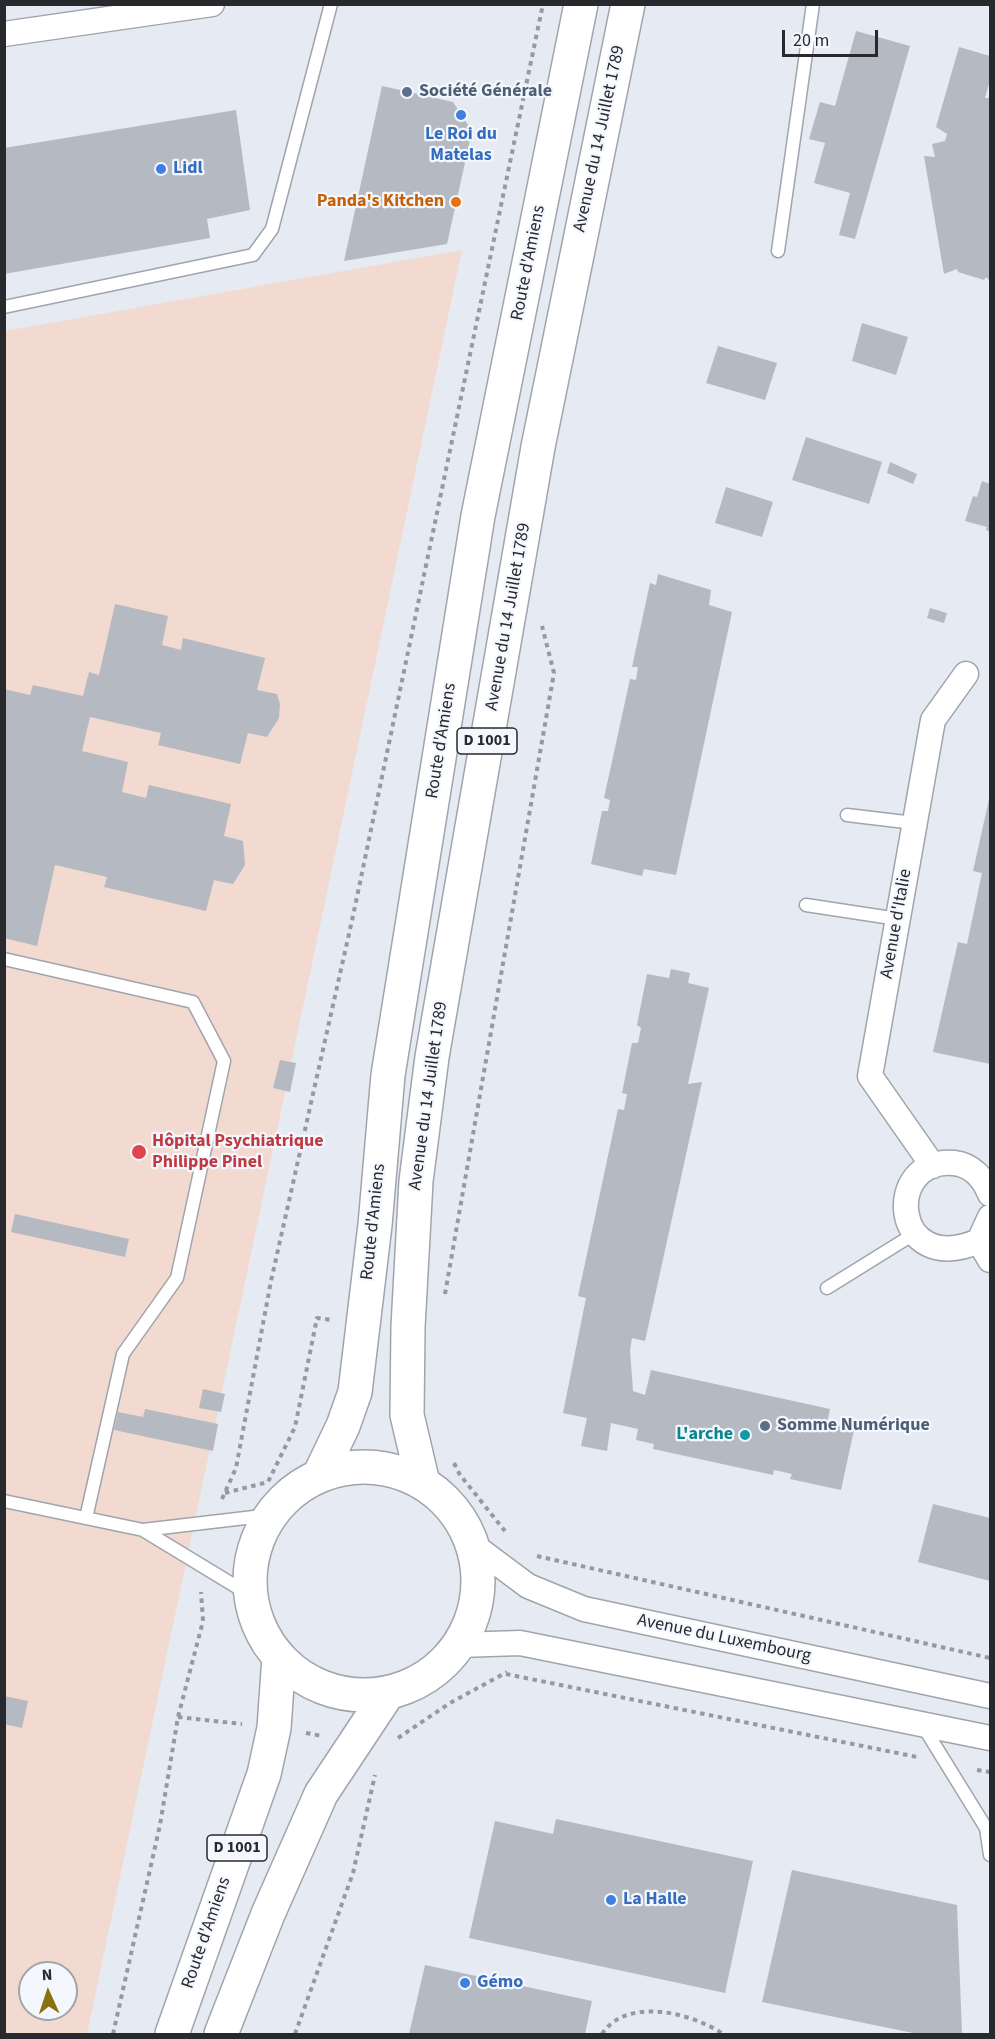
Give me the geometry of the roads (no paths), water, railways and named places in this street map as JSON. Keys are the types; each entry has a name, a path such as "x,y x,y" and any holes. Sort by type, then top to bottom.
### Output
{"main road":[{"name":"Route d'Amiens","path":"319,1476 343,1426 355,1392 375,1225 388,1075 478,516 581,4"},
{"name":"Avenue du 14 Juillet 1789","path":"423,1483 407,1415 408,1327 416,1181 432,1058 538,447 628,4"},
{"path":"372,1467 398,1472 423,1483 444,1499 462,1521 473,1545 479,1579 474,1614 459,1645 440,1667 415,1683 387,1693 348,1694 310,1682 279,1657 265,1638 255,1617 250,1594 251,1567 258,1540 271,1515 292,1492 319,1476 345,1468 372,1467"},
{"name":"Route d'Amiens","path":"172,2034 264,1774 274,1728 279,1657"},
{"name":"D 1001","path":"221,2034 272,1904 321,1794 387,1693"}],"street":[{"path":"4,34 212,4"},
{"name":"Avenue d'Italie","path":"933,1166 870,1076 933,720 966,674"},
{"path":"989,1186 978,1174 957,1163 933,1166 914,1179 905,1200 905,1212 914,1234 924,1243 942,1249 985,1250 990,1218"},
{"name":"Avenue du Luxembourg","path":"473,1545 528,1586 584,1609 990,1696"},
{"path":"459,1645 520,1643 990,1738"}],"lane":[{"path":"4,308 253,255 272,229 331,4"},
{"path":"778,251 813,4"},
{"path":"847,815 915,823"},
{"path":"806,905 898,919"},
{"path":"4,959 193,1002 224,1061 177,1278 123,1354 86,1518"},
{"path":"827,1288 914,1234"},
{"path":"4,1501 143,1530 250,1594"},
{"path":"143,1530 271,1515"},
{"path":"920,1723 986,1828 990,1855"}],"place":[{"name":"Société Générale","path":"407,92"},
{"name":"Le Roi du Matelas","path":"461,115"},
{"name":"Lidl","path":"161,169"},
{"name":"Panda's Kitchen","path":"456,202"},
{"name":"Hôpital Psychiatrique Philippe Pinel","path":"139,1152"},
{"name":"Somme Numérique","path":"765,1426"},
{"name":"L'arche","path":"745,1435"},
{"name":"La Halle","path":"611,1900"},
{"name":"Gémo","path":"465,1983"}]}
